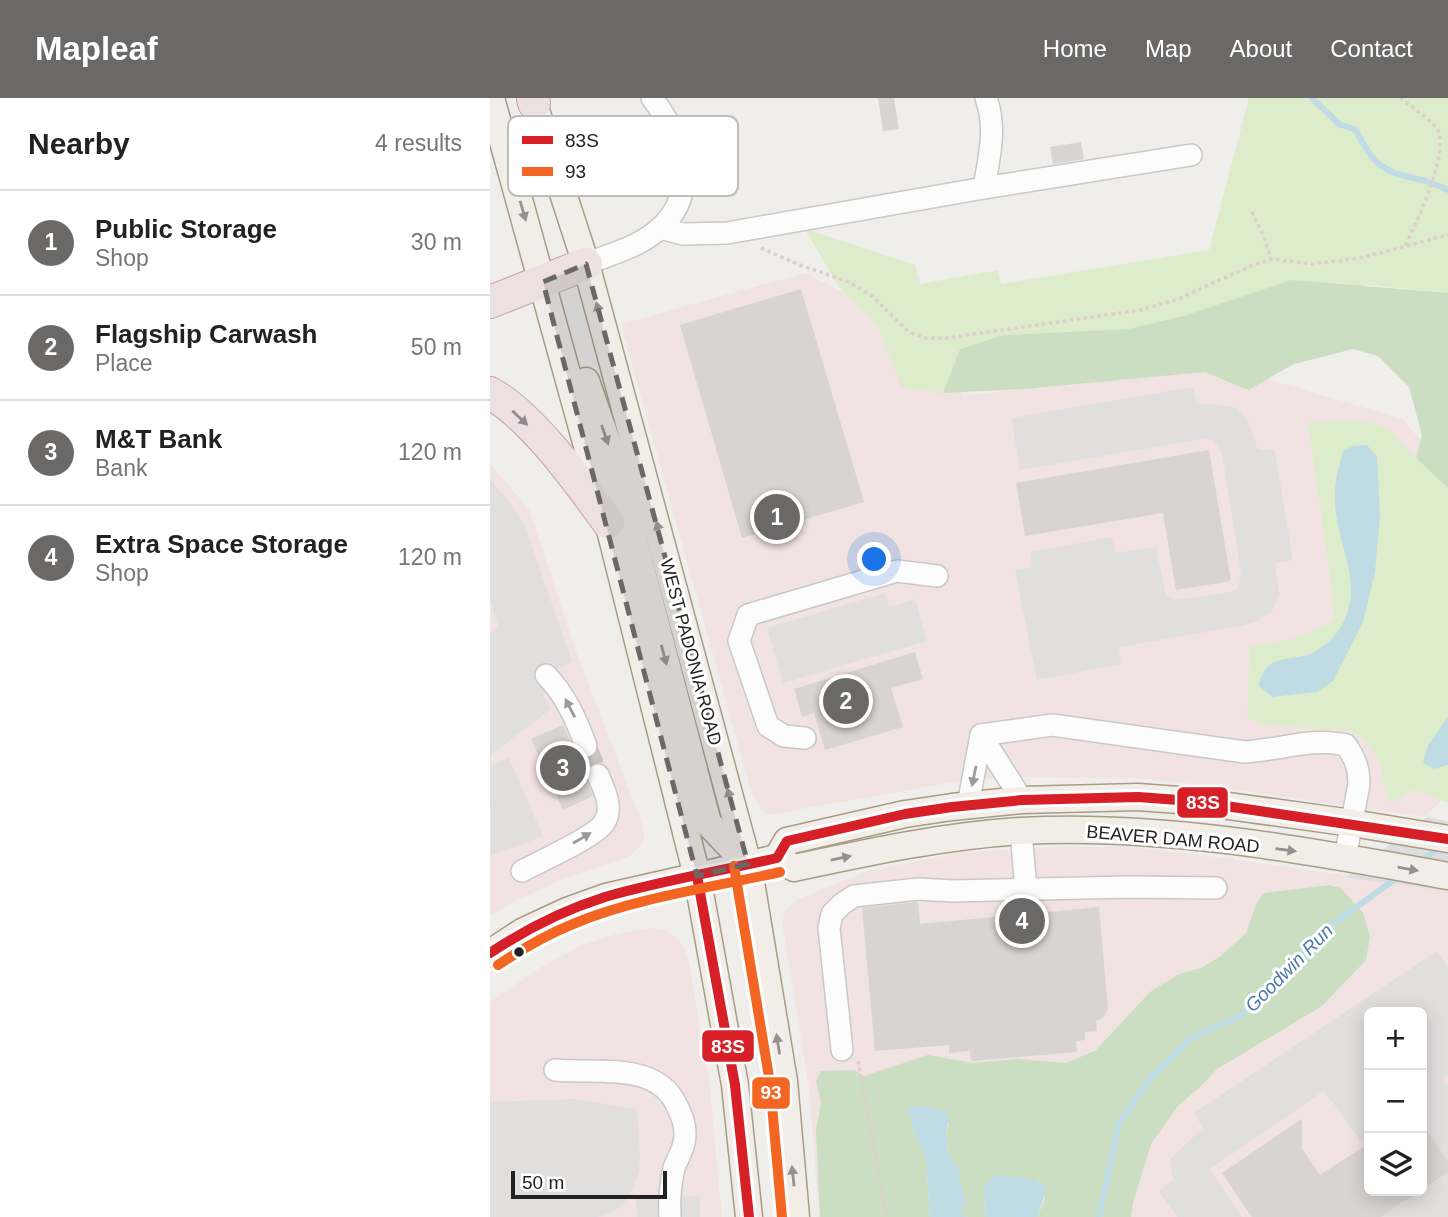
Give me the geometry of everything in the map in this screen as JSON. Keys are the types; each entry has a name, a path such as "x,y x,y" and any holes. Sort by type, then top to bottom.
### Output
{"highway":[{"path":"490,302 586,264"},
{"path":"490,393 520,417 548,445 608,522"}],"main road":[{"path":"491,98 508,158"},
{"path":"519,196 608,522 697,876 735,1085 749,1217"},
{"name":"WEST PADONIA ROAD","path":"564,196 586,264 748,864 784,1081 796,1217"},
{"path":"543,282 567,326 611,453 708,823 748,864"},
{"name":"BEAVER DAM ROAD","path":"776,858 787,841 905,814 1022,800 1138,797 1352,823 1448,839"},
{"name":"BEAVER DAM ROAD","path":"490,953 522,932 606,897 748,864 776,858 794,868 910,844 1021,831 1156,833 1356,860 1448,876"}],"lane":[{"path":"652,98 663,116"},
{"path":"984,188 992,139 990,109 986,98"},
{"path":"660,228 683,234 727,233 1191,155"},
{"path":"586,264 639,243 660,228 677,208 680,196"},
{"path":"805,738 784,736 768,726 739,641 748,615 897,571 937,576"},
{"path":"546,675 560,689 571,708 586,746"},
{"path":"981,735 1052,725 1245,752 1319,742 1346,745 1355,758 1359,772 1352,823 1356,860"},
{"path":"981,735 1022,800"},
{"path":"968,805 981,735"},
{"path":"522,871 604,824 608,810 607,796 598,775"},
{"path":"1021,831 1026,890"},
{"path":"842,1050 829,928 832,914 854,896 918,889 1216,888"},
{"path":"555,1070 638,1073 659,1082 675,1101 685,1124 685,1133 669,1194 670,1217"}],"path":[{"path":"1400,98 1440,132 1444,158 1439,177 1405,246"},
{"path":"1252,212 1264,237 1270,259"},
{"path":"727,233 800,265 849,282 872,296 909,332 925,338 947,338 1140,310 1178,299 1270,259 1312,264 1360,258 1448,234"},
{"path":"842,1050 859,1062 887,1217"}],"highlighted area":[{"path":"586,264 748,864 697,876 543,282"}],"shaded area":[{"path":"805,273 871,306 963,396 1220,365 1403,419 1448,473 1448,796 1423,817 1135,778 1012,777 954,782 768,815 762,812 752,795 621,324"},
{"path":"1193,387 1197,404 1236,408 1248,421 1258,450 1275,450 1293,560 1275,563 1279,595 1272,611 1255,622 1241,626 1119,647 1121,664 1037,680 1015,570 1032,567 1030,552 1112,537 1115,553 1156,547 1166,595 1175,600 1230,592 1238,588 1241,574 1223,458 1219,446 1213,440 1204,439 1020,470 1011,418"},
{"path":"490,464 529,509 576,651 645,836 637,850 628,857 556,882 490,916"},
{"path":"490,480 509,501 525,526 572,662 557,669 543,695 551,709 490,755 490,634 498,626 490,598"},
{"path":"885,593 889,607 915,599 927,641 783,683 767,628"},
{"path":"509,758 543,836 491,856 490,766"},
{"path":"1128,847 1448,890 1448,1217 819,1217 809,1087 782,923 785,911 796,900 867,871 962,852"},
{"path":"649,928 664,930 675,937 684,948 689,963 709,1078 722,1217 490,1217 490,1002 541,967 583,945 620,933"},
{"path":"1437,951 1448,968 1448,1075 1443,1079 1448,1087 1448,1162 1427,1130 1427,1007 1364,1007 1364,1145 1324,1091 1210,1169 1242,1217 1177,1217 1159,1191 1173,1180 1171,1158 1203,1128 1194,1113"},
{"path":"573,1099 637,1109 639,1172 632,1191 622,1206 597,1217 490,1217 490,1102"},
{"path":"1448,1172 1448,1217 1381,1217 1414,1196 1427,1196 1427,1187"},
{"path":"700,1196 700,1217 637,1217 636,1198"}],"green space":[{"path":"1249,98 1448,98 1448,293 1367,285 1187,315 1128,329 1003,335 960,349 943,393 901,387 879,327 839,287 805,229 915,265 920,284 998,270 1001,284 1209,250"},
{"path":"1291,280 1448,293 1448,488 1416,458 1422,435 1409,387 1378,356 1353,349 1294,364 1248,390 1205,372 1024,389 943,393 960,349 1003,335 1128,329 1187,315"},
{"path":"1356,421 1376,424 1392,431 1399,442 1448,488 1448,717 1428,745 1434,769 1448,765 1448,803 1414,789 1391,803 1384,786 1381,764 1367,741 1349,731 1261,724 1247,716 1250,647 1294,638 1334,620 1308,422"},
{"path":"1330,885 1341,888 1363,913 1370,936 1366,960 1322,1006 1217,1069 1178,1106 1151,1144 1131,1217 1037,1217 1045,1199 1041,1182 996,1175 984,1197 986,1217 967,1217 957,1213 958,1167 948,1153 946,1133 949,1123 908,1109 914,1133 926,1159 930,1217 820,1217 816,1130 821,1103 816,1081 821,1071 854,1070 864,1076 928,1055 973,1063 1019,1059 1065,1063 1095,1051 1150,992 1179,974 1201,968 1221,956 1246,933 1257,902 1264,893"}],"water":[{"path":"1367,445 1377,457 1380,516 1375,572 1363,622 1333,681 1317,692 1272,697 1258,685 1269,666 1280,660 1304,656 1315,651 1334,636 1344,621 1350,605 1351,589 1350,573 1335,509 1336,482 1343,451 1353,446"},
{"path":"1448,717 1448,765 1434,769 1423,763 1428,745"},
{"path":"911,1106 937,1109 949,1116 946,1133 948,1153 958,1167 966,1207 957,1212 967,1217 930,1217 926,1159 914,1133 908,1109"},
{"path":"996,1175 1029,1179 1047,1187 1037,1217 986,1217 985,1187"}],"pier":[{"path":"1427,817 1448,821 1448,878 1433,889 1346,877"}],"building":[{"path":"878,98 894,98 899,129 883,131"},
{"path":"1081,142 1084,159 1053,164 1050,147"},
{"path":"801,289 864,502 742,538 680,325"},
{"path":"1209,450 1231,581 1176,590 1163,513 1025,536 1016,483"},
{"path":"915,652 923,679 891,688 903,727 825,750 814,713 802,717 794,689"},
{"path":"563,725 593,796 563,810 531,739"},
{"path":"918,902 920,924 1099,907 1108,1009 1103,1018 1096,1021 1097,1031 1085,1032 1085,1040 1076,1041 1077,1052 971,1061 970,1051 949,1053 949,1045 875,1051 862,908"},
{"path":"1302,1119 1302,1148 1320,1175 1364,1146 1364,1196 1412,1196 1381,1217 1252,1217 1222,1173"},
{"path":"1427,1130 1448,1162 1448,1172 1427,1187"}],"waterway":[{"path":"1312,98 1339,124 1356,130 1375,161 1385,168 1448,190"},
{"name":"Goodwin Run","path":"1419,863 1441,846"},
{"name":"Goodwin Run","path":"1099,1217 1119,1123 1151,1077 1191,1038 1241,1016 1268,985 1327,928 1401,875"}],"tunnel":[{"path":"586,746 598,775"}],"transit line":[{"name":"83S","path":"490,953 546,921 605,897 777,858 787,841 905,814 952,807 1022,800 1138,797 1192,801 1448,839"},
{"name":"93","path":"734,866 770,1083 782,1217"},
{"name":"93","path":"498,965 544,938 597,915 648,900 780,872"},
{"name":"83S","path":"697,876 735,1085 749,1217"}],"place":[{"name":"Public Storage","path":"777,517"},
{"name":"Flagship Carwash","path":"846,701"},
{"name":"M&T Bank","path":"563,768"},
{"name":"Extra Space Storage","path":"1022,921"}]}
